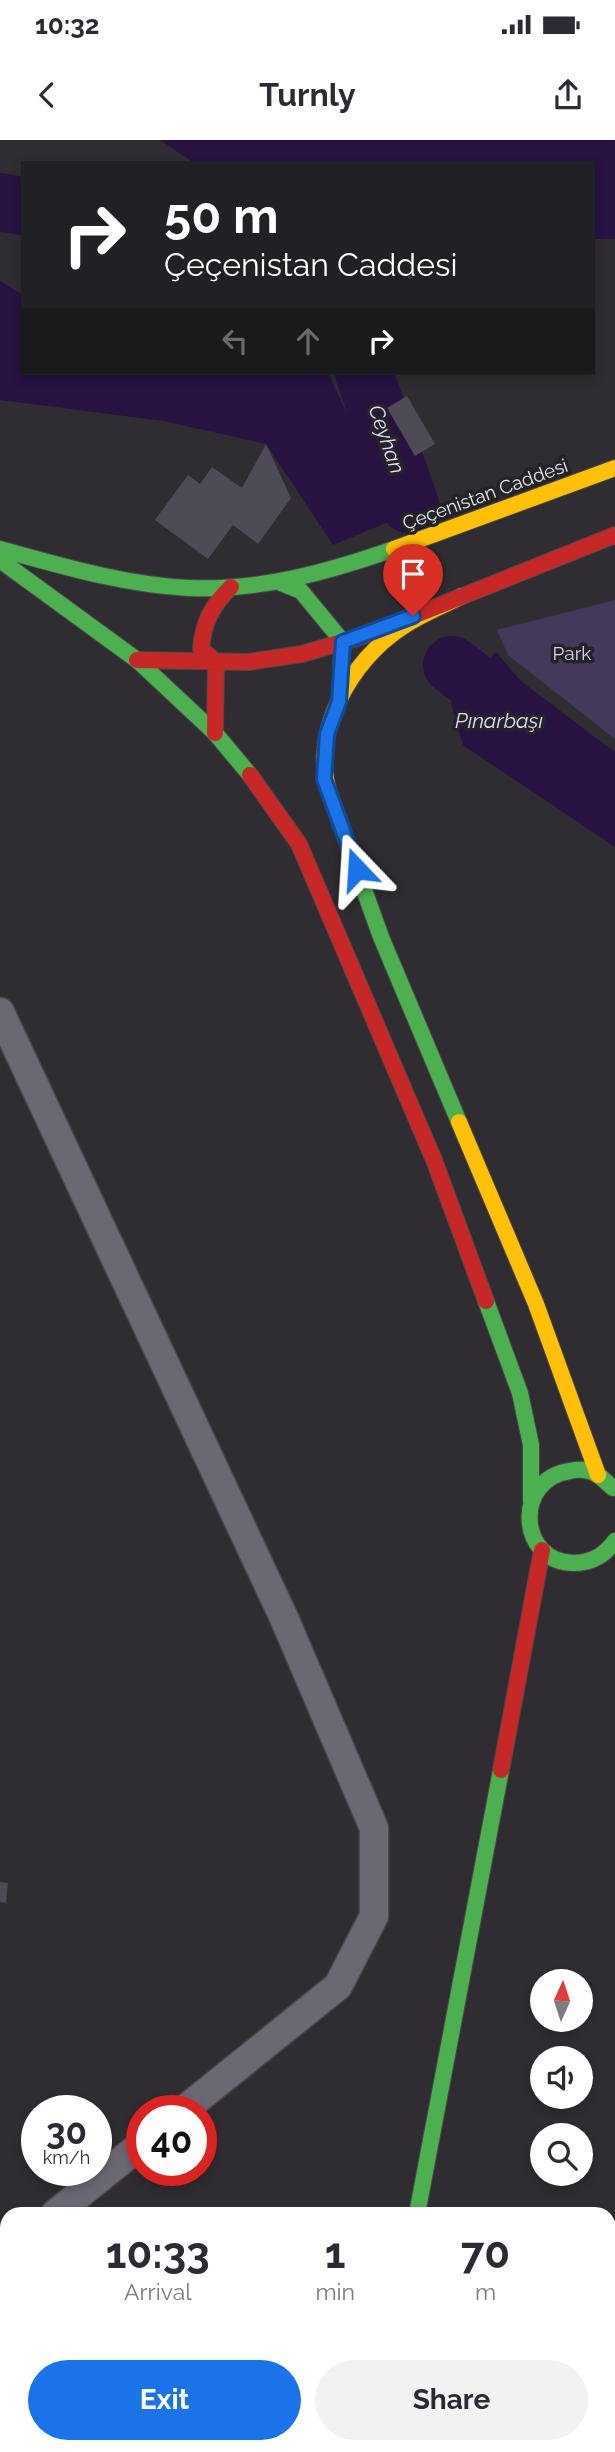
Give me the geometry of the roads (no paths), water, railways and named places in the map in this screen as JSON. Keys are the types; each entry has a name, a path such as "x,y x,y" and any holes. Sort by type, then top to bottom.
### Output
{"street":[{"name":"Çeçenistan Caddesi","path":"0,549 88,572 154,585 231,587 281,583 349,565 615,468"},
{"path":"137,660 248,662 302,654 343,642 610,540"},
{"path":"0,561 137,660 215,733 259,785 299,844 433,1160 520,1393 531,1445 529,1527 542,1550 555,1559 570,1563 585,1563 600,1557 615,1541"},
{"path":"281,583 301,591 343,642 339,702"},
{"path":"215,733 215,662 201,649 202,631 213,606 231,587"},
{"path":"462,596 404,626 377,647 355,672 339,702 327,734 324,779 381,937 536,1304 598,1475"},
{"path":"0,1012 285,1618 374,1828 374,1916 338,1986 203,2095"},
{"path":"531,1500 539,1486 559,1473 582,1469 598,1475 615,1490"},
{"path":"418,2207 542,1550"},
{"path":"64,2207 126,2157"}],"water":[{"path":"160,140 615,140 615,239 595,239 595,161 191,161"},
{"path":"0,281 21,294 21,375 329,375 357,434 388,522 333,545 266,444 164,421 0,400"},
{"name":"Pınarbaşı","path":"496,652 537,700 615,752 615,847 463,745 451,703"}],"waterway":[{"name":"Ceyhan","path":"0,202 21,206"},
{"name":"Ceyhan","path":"365,375 410,505"},
{"name":"Ceyhan","path":"452,665 615,789"}],"park label":[{"name":"Park","path":"572,653"}]}
